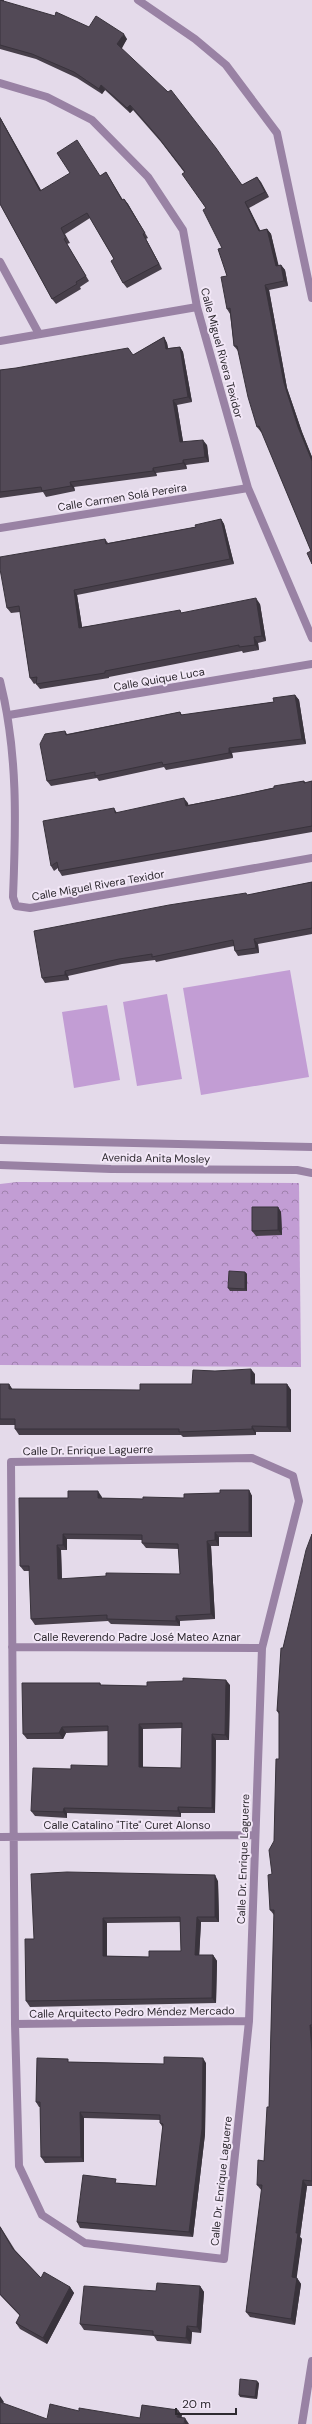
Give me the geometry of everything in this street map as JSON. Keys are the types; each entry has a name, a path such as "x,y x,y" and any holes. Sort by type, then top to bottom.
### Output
{"street":[{"path":"138,0 195,39 226,65 277,133 312,298"},
{"name":"Calle Miguel Rivera Texidor","path":"0,83 47,97 92,120 148,176 183,230 197,307 248,488 312,638"},
{"path":"0,262 39,334"},
{"path":"0,341 197,307"},
{"name":"Calle Carmen Solá Pereira","path":"0,528 248,488"},
{"name":"Calle Quique Luca","path":"9,715 312,664"},
{"name":"Calle Miguel Rivera Texidor","path":"0,681 9,715 16,809 13,897 16,906 30,908 312,858"},
{"name":"Avenida Anita Mosley","path":"0,1140 312,1147"},
{"name":"Avenida Anita Mosley","path":"0,1165 111,1169 297,1170 312,1173"},
{"name":"Calle Dr. Enrique Laguerre","path":"252,1458 293,1476 299,1501 262,1648 249,2022 224,2258 85,2243 42,2215 19,2166 15,2024 11,1462 252,1458"},
{"name":"Calle Reverendo Padre José Mateo Aznar","path":"12,1647 262,1648"},
{"name":"Calle Catalino \"Tite\" Curet Alonso","path":"0,1837 255,1835"},
{"name":"Calle Arquitecto Pedro Méndez Mercado","path":"15,2024 249,2022"},
{"path":"302,2424 312,2362"}],"green space":[{"path":"290,970 309,1077 201,1095 183,988"},
{"path":"167,994 182,1079 137,1086 123,1002"},
{"path":"107,1005 120,1080 74,1088 62,1012"},
{"path":"17,1182 299,1183 301,1367 0,1365 0,1184"}],"building":[{"path":"0,0 55,16 56,12 89,27 96,16 124,34 117,44 168,92 171,90 216,148 242,185 257,177 265,192 245,202 259,231 267,229 276,266 281,265 284,281 265,285 284,383 298,427 312,461 312,564 307,553 311,551 259,426 257,427 248,397 237,346 234,346 230,308 227,309 221,277 227,276 218,249 222,248 203,210 206,208 182,174 185,172 158,137 130,105 127,108 101,85 99,89 74,72 32,54 0,45"},
{"path":"0,118 40,191 70,173 57,153 77,140 100,176 106,172 122,200 124,199 145,233 143,234 159,264 123,283 111,261 114,259 87,213 61,228 66,238 64,239 86,276 76,282 77,284 52,299 0,204"},
{"path":"164,337 166,349 180,347 188,397 173,400 180,442 203,440 205,457 183,460 183,463 153,468 153,471 70,482 71,486 42,491 41,487 0,492 0,370 128,348 133,355"},
{"path":"221,519 230,559 74,590 79,628 180,610 181,613 256,598 262,636 254,637 255,645 239,647 239,645 105,671 105,673 36,684 37,677 30,678 19,606 7,608 0,569 0,557 105,539 106,544 196,527 195,525"},
{"path":"295,695 302,739 229,748 229,753 163,765 162,762 95,776 95,772 47,781 40,744 45,734 65,731 66,735 180,712 181,715 274,702 273,698"},
{"path":"304,781 304,783 312,781 312,826 59,871 57,862 51,866 43,821 114,808 115,813 184,798 186,806 274,788 274,786"},
{"path":"312,882 312,928 254,939 256,948 235,951 233,940 152,957 152,954 119,959 65,971 65,975 42,978 34,931 169,905 246,893 247,895"},
{"path":"252,1207 278,1207 278,1230 252,1231"},
{"path":"229,1271 245,1272 245,1289 228,1288"},
{"path":"251,1369 251,1384 287,1384 287,1427 252,1426 252,1429 179,1432 179,1429 15,1429 15,1419 0,1419 0,1384 9,1384 9,1389 140,1390 140,1384 192,1384 193,1370 215,1371"},
{"path":"220,1490 249,1490 249,1532 215,1532 215,1540 207,1541 211,1614 176,1616 176,1621 107,1619 107,1615 31,1619 29,1566 20,1566 19,1498 68,1498 68,1491 98,1491 98,1498 143,1499 143,1497 184,1498 184,1494 220,1493","holes":["63,1534 142,1535 142,1543 178,1544 180,1574 106,1573 106,1576 58,1579 57,1545 63,1545"]},
{"path":"312,1534 312,2025 310,2025 312,2051 312,2181 303,2180 292,2277 297,2278 291,2319 246,2312 262,2185 257,2185 258,2160 264,2161 267,2107 269,2107 274,1910 270,1910 268,1875 272,1874 269,1850 274,1841 276,1759 279,1759 279,1711 277,1711 281,1648 283,1648 306,1550"},
{"path":"183,1678 226,1680 225,1735 212,1734 212,1808 178,1807 178,1811 64,1808 63,1812 31,1811 33,1768 71,1769 71,1765 108,1766 108,1726 62,1727 59,1733 23,1734 22,1683 100,1683 100,1685 147,1686 147,1682 183,1681","holes":["182,1723 181,1768 139,1767 139,1724"]},
{"path":"67,1872 215,1875 215,1917 197,1917 195,1955 213,1955 212,1998 26,2001 25,1939 34,1939 31,1874","holes":["180,1917 181,1951 149,1951 149,1957 103,1956 103,1918"]},
{"path":"164,2057 203,2058 202,2129 189,2232 77,2222 83,2175 116,2179 115,2183 156,2186 163,2124 160,2123 160,2115 80,2112 81,2157 41,2157 40,2102 36,2102 37,2058 68,2059 68,2062 164,2064"},
{"path":"0,2227 13,2249 41,2278 44,2272 70,2287 43,2338 16,2323 20,2315 0,2294"},
{"path":"157,2283 200,2286 197,2327 187,2326 186,2338 153,2335 153,2331 80,2324 84,2286 156,2291"},
{"path":"240,2379 257,2381 255,2397 239,2395"},
{"path":"0,2402 47,2419 50,2404 79,2411 79,2408 140,2418 142,2405 178,2410 177,2417 185,2418 184,2424 0,2424"}]}
